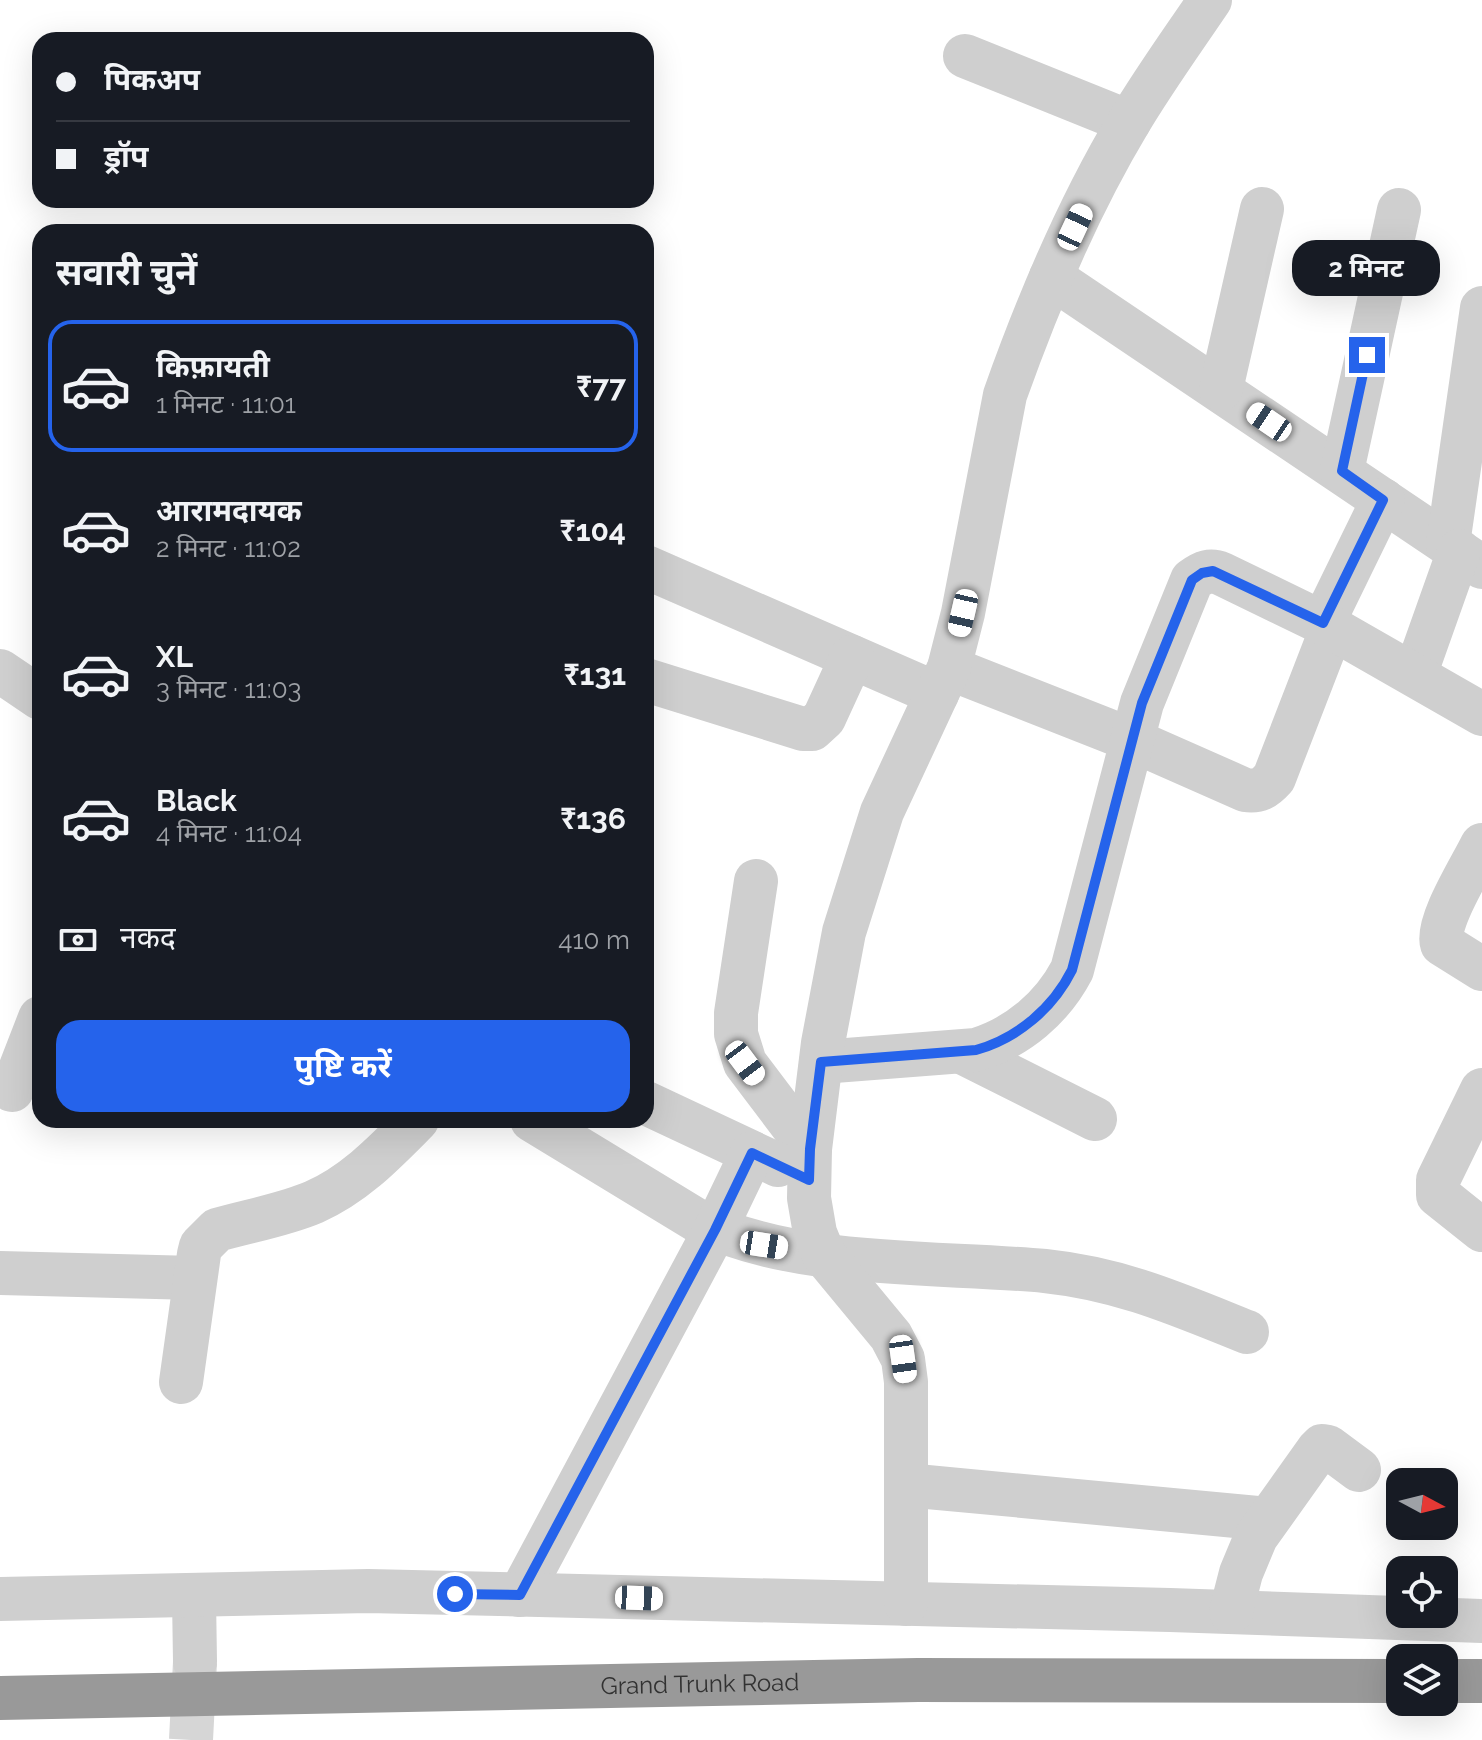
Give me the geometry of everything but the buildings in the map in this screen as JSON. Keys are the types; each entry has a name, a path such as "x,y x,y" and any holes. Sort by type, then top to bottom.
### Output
{"highway":[{"name":"Grand Trunk Road","path":"0,1698 918,1680 1386,1681"},
{"path":"1458,1681 1482,1681"}],"street":[{"path":"906,1604 906,1382 903,1359 882,1322 824,1255 815,1233 809,1198 809,1164 821,1062 844,932 882,812 943,681 963,613 1005,395 1051,277 1129,122 1210,0"},
{"path":"965,56 1129,122"},
{"path":"1221,389 1262,209"},
{"path":"1342,471 1399,210"},
{"path":"1051,277 1463,554"},
{"path":"1415,675 1463,554 1482,308"},
{"path":"654,570 852,657 943,681 1132,740 1245,790 1255,791 1266,788 1274,778 1328,626 1383,500"},
{"path":"821,1062 964,1053 994,1045 1048,1006 1062,990 1072,970 1132,740 1164,643 1192,580 1202,573 1213,571 1222,574 1328,626 1482,714"},
{"path":"654,682 803,729 812,729 824,718 852,657"},
{"path":"0,671 32,693"},
{"path":"1482,845 1443,923 1440,938 1442,944 1482,969"},
{"path":"756,881 736,1013 738,1047 809,1164"},
{"path":"12,1090 32,1039"},
{"path":"964,1053 1095,1119"},
{"path":"1482,1090 1438,1180 1437,1188 1443,1201 1482,1230"},
{"path":"654,1107 752,1153 809,1164"},
{"path":"181,1382 201,1246 217,1230 312,1203 333,1192 374,1163 409,1128"},
{"path":"545,1128 715,1230 764,1245 824,1255 1083,1276 1141,1289 1247,1332"},
{"path":"520,1595 715,1230 752,1153"},
{"path":"0,1273 195,1278"},
{"path":"1231,1612 1247,1557 1268,1519 1322,1446 1328,1447 1359,1470"},
{"path":"906,1485 1268,1519"},
{"path":"0,1599 368,1591 1482,1621"},
{"path":"194,1597 195,1662"}],"tunnel":[{"path":"191,1740 195,1662"}],"route":[{"path":"455,1594 520,1595 639,1375 752,1153 809,1180 821,1062 964,1053 994,1045 1048,1006 1062,990 1072,970 1142,703 1192,580 1202,573 1213,571 1323,623 1383,500 1342,471 1367,355"}]}
